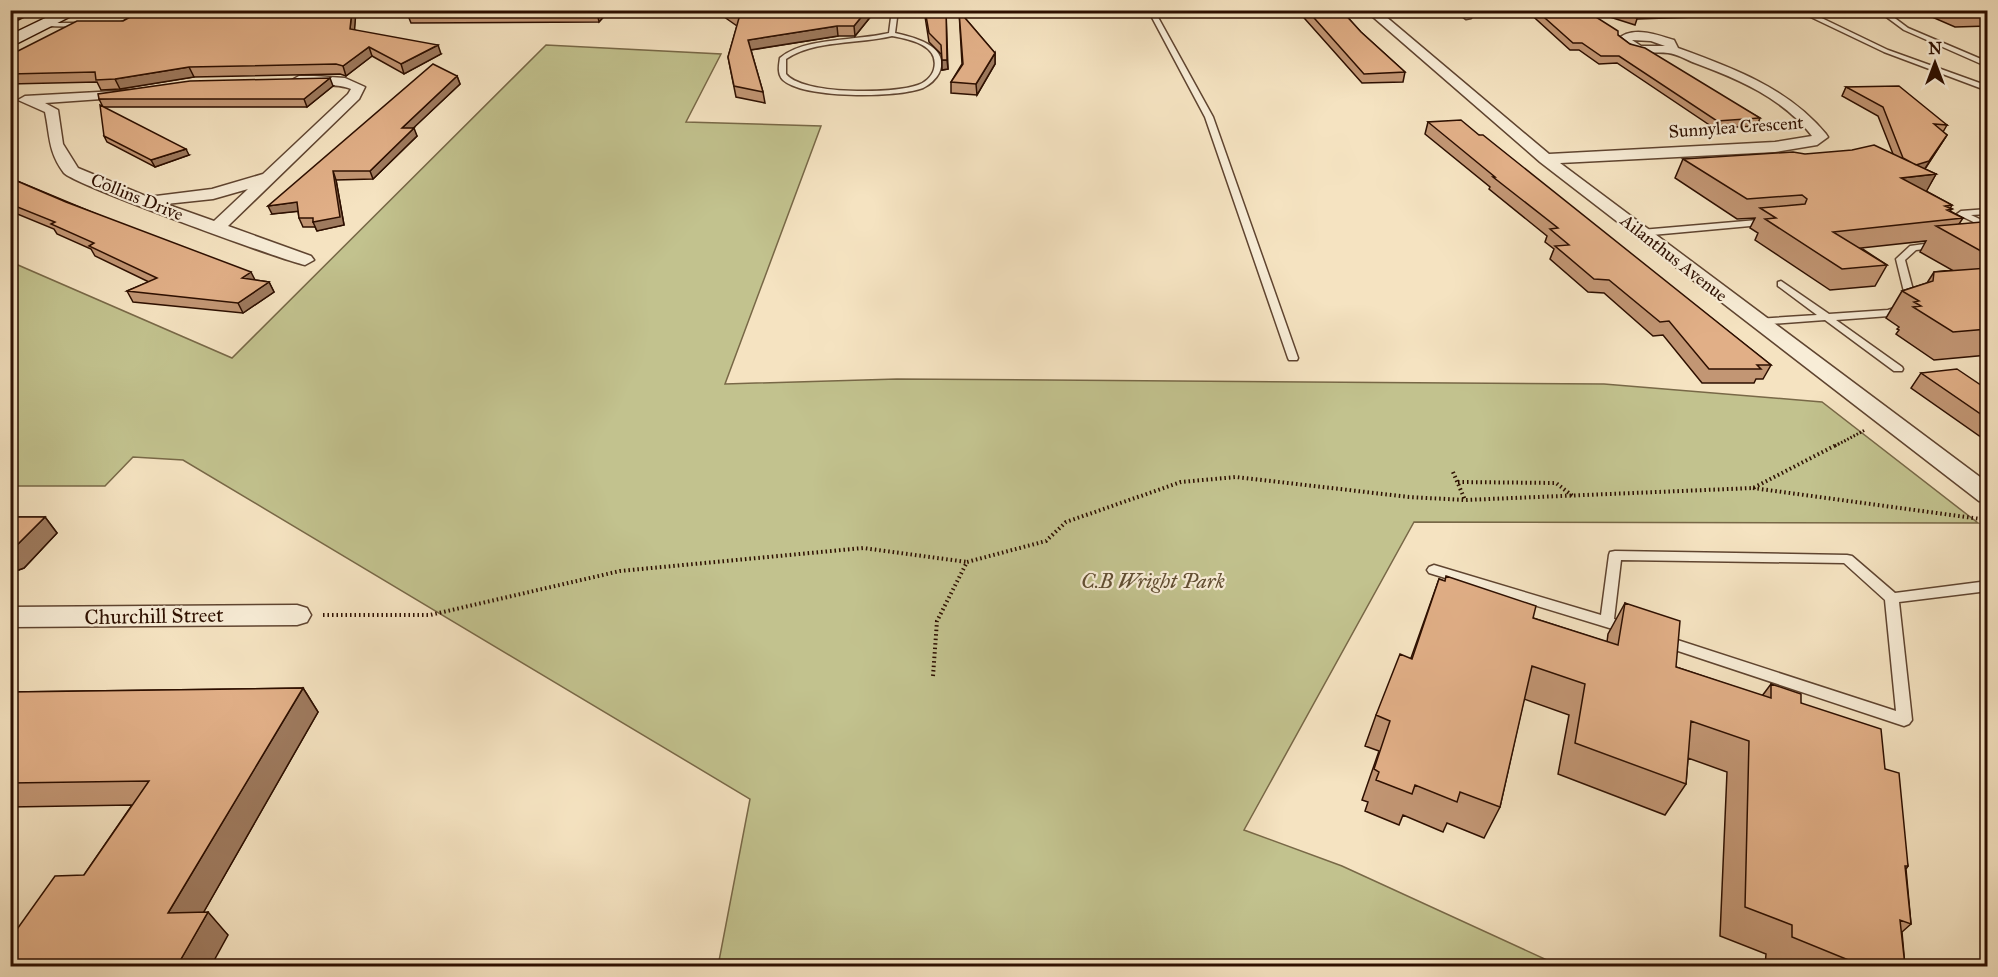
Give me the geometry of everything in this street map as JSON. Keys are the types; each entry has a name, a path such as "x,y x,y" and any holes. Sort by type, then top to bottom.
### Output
{"main road":[{"path":"10,42 75,10"}],"street":[{"name":"Ailanthus Avenue","path":"1370,10 1545,159 1885,420 1988,495"},
{"name":"Sunnylea Crescent","path":"1545,159 1775,147 1812,142 1821,136 1810,119 1752,82 1731,71 1669,49"},
{"path":"216,228 354,96 358,87 350,82 340,81 286,80"},
{"path":"18,100 120,95 140,91"},
{"path":"18,100 66,116 120,95"},
{"name":"Collins Drive","path":"66,116 56,143 67,159 71,171 143,201 305,260"},
{"path":"143,201 177,200 213,194 271,176"},
{"name":"Churchill Street","path":"10,617 297,615"}],"lane":[{"path":"892,34 895,10"},
{"path":"1150,10 1209,117 1293,358"},
{"path":"1458,10 1468,18"},
{"path":"1799,10 1886,51 1988,89"},
{"path":"1880,10 1906,29 1988,65"},
{"path":"105,13 151,11"},
{"path":"128,22 151,11"},
{"path":"46,25 99,25"},
{"path":"892,34 916,39 930,46 937,56 937,69 932,79 921,86 903,90 837,91 792,83 784,78 781,70 783,58 787,53 799,49 874,40 892,34"},
{"path":"1988,211 1961,214 1988,227"},
{"path":"1641,232 1780,221"},
{"path":"1757,322 1889,313 1912,305 1900,259 1913,248 1945,244"},
{"path":"1781,284 1898,369"},
{"path":"1434,570 1607,622 1904,720 1892,598 1847,560 1615,555 1607,622"},
{"path":"1892,598 1988,586"}],"path":[{"path":"1753,488 1885,420"},
{"path":"1453,472 1465,500"},
{"path":"297,615 430,615 620,570 863,548 967,562 1046,541 1066,522 1181,482 1236,477 1409,497 1465,500 1753,488 1988,520"},
{"path":"1458,482 1556,483 1574,497"},
{"path":"933,676 937,621 967,562"}],"green space":[{"name":"C.B Wright Park","path":"546,45 721,54 686,122 821,126 725,384 897,379 1604,384 1822,402 1978,523 1414,522 1244,830 1342,866 1560,966 718,966 750,799 183,460 133,457 105,486 11,486 11,262 232,358"}],"building":[{"path":"143,10 352,10 350,29 438,45 401,64 369,47 343,66 336,64 189,67 96,80 95,72 10,74 10,55 77,21 123,21"},
{"path":"410,10 599,10 597,12 407,13"},
{"path":"728,10 867,10 854,26 837,26 748,40 763,92 734,86 728,57 739,18"},
{"path":"925,10 946,10 947,60 942,60 941,45 929,33"},
{"path":"1307,10 1341,10 1361,32 1405,72 1364,74"},
{"path":"1536,10 1585,10 1618,31 1618,35 1630,44 1645,48 1760,118 1717,121 1619,56 1601,56 1582,43 1573,43"},
{"path":"1612,10 1692,10 1638,12 1637,18"},
{"path":"1945,10 1988,10 1988,16 1960,17"},
{"path":"959,11 995,53 976,84 951,82 963,64"},
{"path":"433,64 457,76 402,128 414,128 370,171 333,171 340,217 313,222 313,218 299,218 297,202 268,206"},
{"path":"330,78 304,99 99,99 98,94 190,81"},
{"path":"1899,86 1947,125 1934,124 1947,135 1929,161 1916,165 1903,158 1883,107 1846,87"},
{"path":"100,105 186,149 151,160 104,136"},
{"path":"1461,120 1479,135 1483,135 1771,365 1757,365 1761,369 1709,369 1669,321 1660,322 1609,280 1594,279 1555,246 1569,245 1550,229 1558,228 1428,122"},
{"path":"1874,145 1936,174 1901,178 1952,205 1945,206 1952,209 1947,210 1963,218 1833,232 1887,265 1842,269 1765,219 1776,218 1760,208 1805,204 1807,199 1802,195 1747,199 1683,159 1793,152 1805,154 1852,150"},
{"path":"10,178 66,202 251,272 242,278 269,282 238,303 127,291 157,278 89,246 94,243 51,224 55,222 10,204"},
{"path":"1982,222 1988,225 1988,255 1936,226"},
{"path":"1988,268 1988,329 1953,332 1913,307 1921,306 1914,302 1919,301 1902,291 1933,281 1934,272"},
{"path":"1957,369 1988,390 1988,419 1921,373"},
{"path":"10,517 45,517 10,552"},
{"path":"1446,576 1536,606 1533,618 1618,645 1625,603 1680,621 1676,667 1771,698 1771,684 1801,694 1801,703 1881,729 1885,769 1899,773 1911,924 1900,920 1905,966 1851,966 1851,961 1792,937 1792,925 1745,907 1749,741 1691,721 1686,784 1575,743 1585,684 1532,666 1500,807 1460,792 1457,802 1415,785 1412,794 1376,780 1379,772 1374,769 1390,721 1376,715 1400,654 1412,659 1439,579 1445,581"},
{"path":"303,688 168,913 208,912 177,966 10,966 10,939 55,876 84,875 149,781 10,783 10,692"}]}
